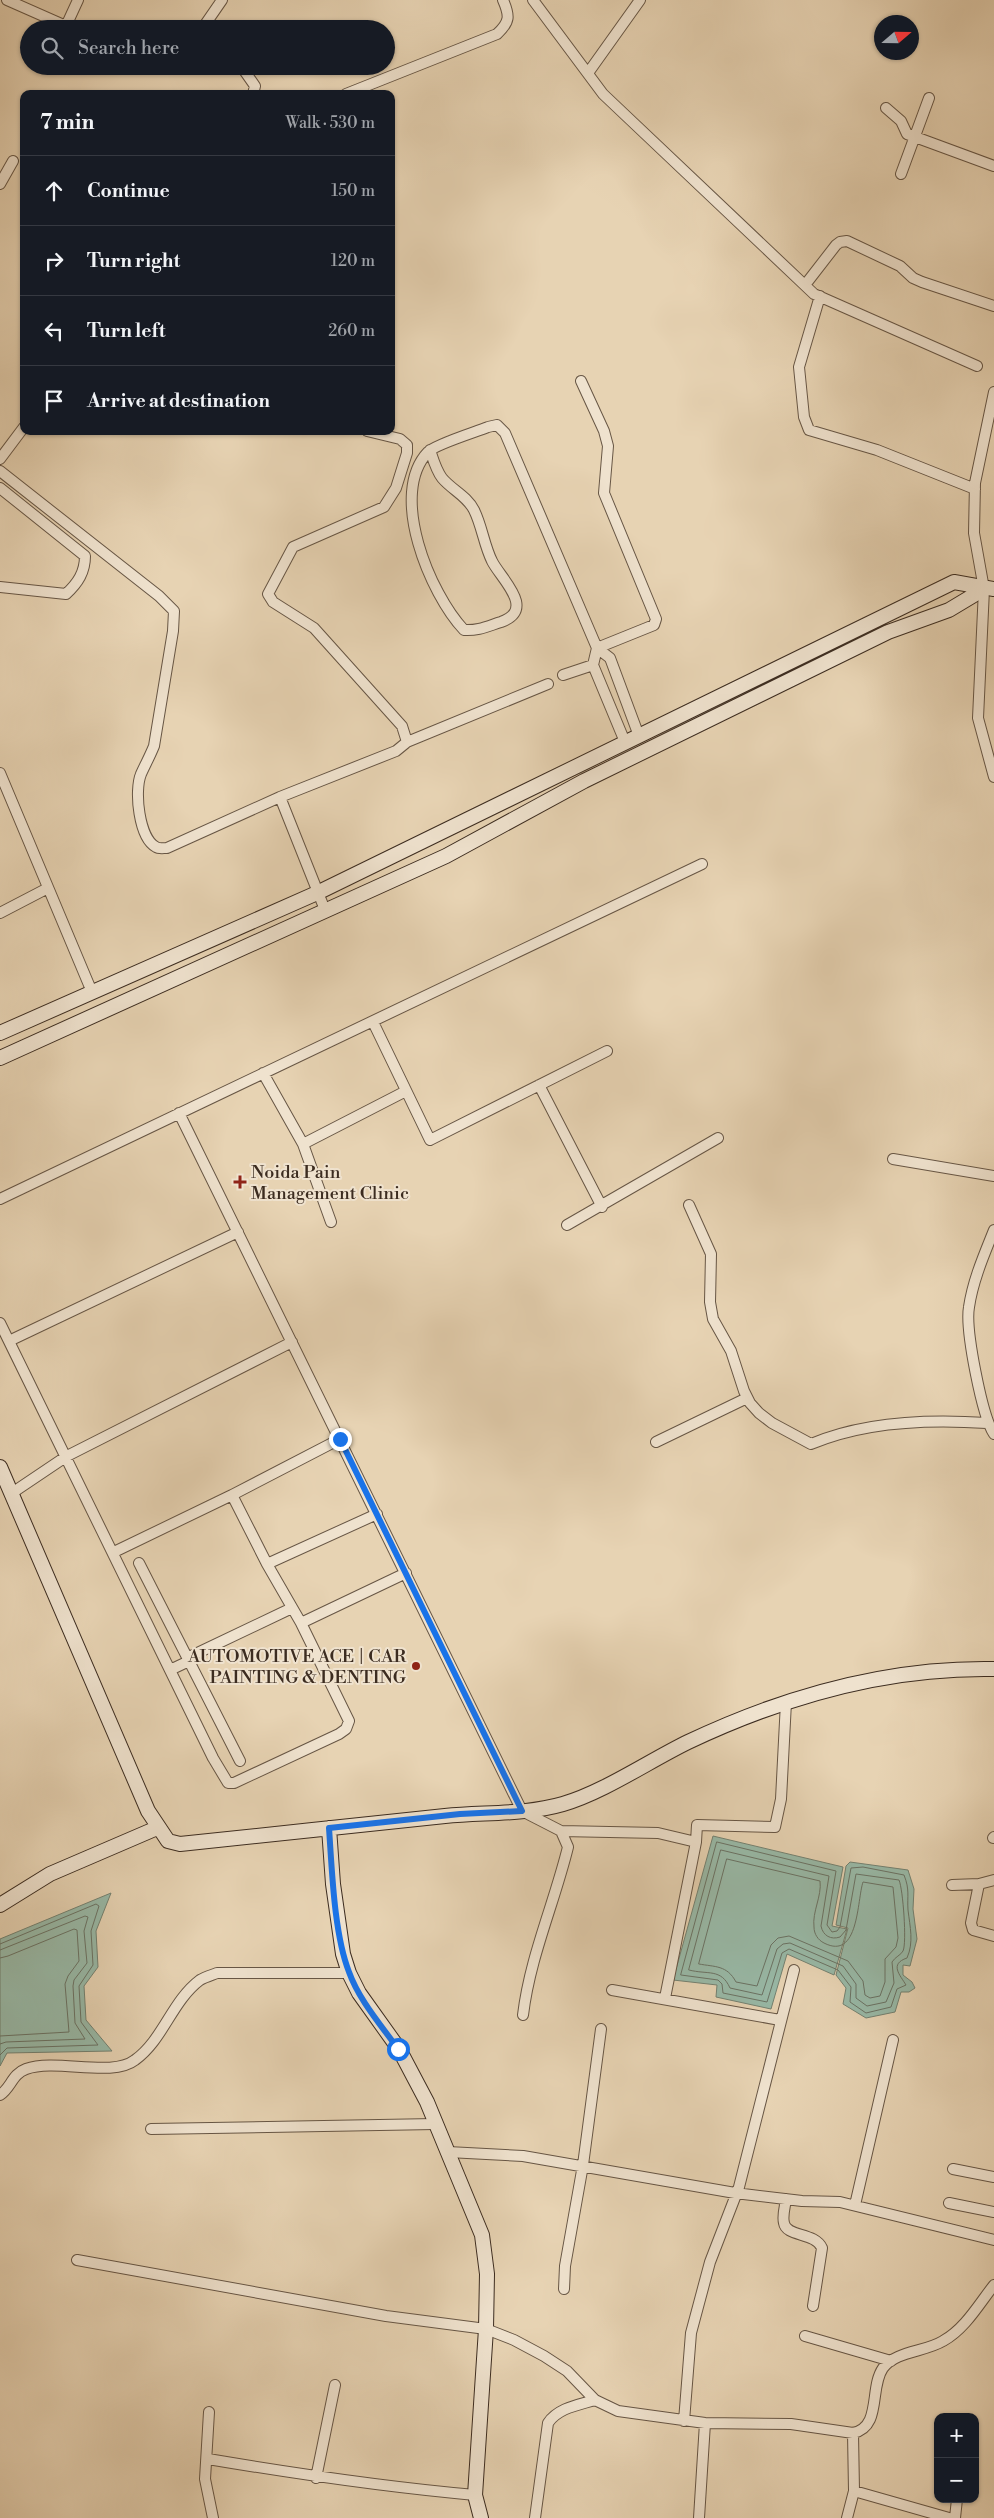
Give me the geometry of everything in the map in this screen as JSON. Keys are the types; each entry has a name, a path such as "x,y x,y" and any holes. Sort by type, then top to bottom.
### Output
{"street":[{"path":"6,0 52,20"},
{"path":"69,20 78,0"},
{"path":"208,20 222,0"},
{"path":"395,75 497,34 507,25 510,14 504,0"},
{"path":"533,0 604,94 805,285 820,296 977,366"},
{"path":"588,73 640,0"},
{"path":"247,75 254,86 253,90"},
{"path":"356,90 394,75"},
{"path":"901,174 929,98"},
{"path":"886,108 901,120 907,134 994,166"},
{"path":"0,184 13,161"},
{"path":"805,285 836,245 847,241 900,266 913,278 922,282 994,306"},
{"path":"820,296 799,366 804,417 809,430 877,450 975,489"},
{"path":"581,381 604,431 608,446 604,493 656,619 654,625 597,648"},
{"path":"994,392 975,489 974,533 989,589 978,718 994,777"},
{"path":"430,450 442,477 474,510 492,562 505,578 514,596 516,608 507,620 476,630 464,630 451,616 435,590 423,560 414,527 412,482 421,462 430,450 497,425 505,433 597,648 610,658 639,736"},
{"path":"0,459 20,432"},
{"path":"384,435 400,439 406,445 407,453 396,488 384,507 293,547 268,594 273,602 314,628 402,726 407,742"},
{"path":"0,471 159,596 174,611 173,631 154,746 148,763 141,774 136,801 148,840 157,848 167,848 280,797 396,751 407,742 548,684"},
{"path":"0,488 85,556 85,566 77,584 66,594 0,587"},
{"path":"0,1033 317,893 954,582 989,589"},
{"path":"0,1058 446,856 584,781 888,632 949,610 989,589"},
{"path":"597,648 593,665 625,742"},
{"path":"563,675 593,665"},
{"path":"0,773 92,992"},
{"path":"280,797 325,910"},
{"path":"0,1200 702,864"},
{"path":"0,913 48,888"},
{"path":"373,1022 430,1140 607,1051"},
{"path":"263,1073 303,1144 331,1222"},
{"path":"539,1085 602,1207"},
{"path":"303,1144 406,1091"},
{"path":"179,1113 378,1514 522,1811 561,1831 658,1833 696,1842"},
{"path":"567,1225 602,1207 718,1138"},
{"path":"893,1159 994,1176"},
{"path":"689,1206 711,1254 710,1302 713,1319 731,1351 748,1398 759,1413 772,1423 811,1444 835,1433 883,1426 942,1420 987,1423"},
{"path":"994,1230 974,1282 968,1310 974,1363 987,1423 994,1434"},
{"path":"9,1341 238,1232"},
{"path":"0,1323 67,1456 222,1776 228,1783 234,1783 339,1734 346,1729 349,1721 301,1623 267,1564 232,1496"},
{"path":"12,1493 67,1456 292,1342"},
{"path":"656,1442 748,1398"},
{"path":"114,1552 232,1496 340,1439"},
{"path":"0,1467 136,1784 157,1828 168,1841 180,1844 460,1814 522,1811 563,1804 580,1798 706,1734 786,1702 877,1677 948,1670 994,1668"},
{"path":"267,1564 378,1514"},
{"path":"139,1562 240,1761"},
{"path":"301,1623 406,1573"},
{"path":"170,1670 292,1608"},
{"path":"665,1998 696,1842 697,1825 775,1827 781,1799 786,1702"},
{"path":"0,1905 50,1874 157,1828"},
{"path":"329,1828 333,1884 343,1954 349,1972 358,1993 398,2049 426,2102 482,2235 487,2274 486,2330 475,2495 481,2518"},
{"path":"523,2015 526,1992 535,1957 568,1847 561,1831"},
{"path":"952,1885 979,1884 994,1880"},
{"path":"979,1884 971,1923 973,1930 994,1936"},
{"path":"684,2420 691,2334 710,2262 735,2193 752,2136 794,1970"},
{"path":"0,2095 14,2077 26,2069 45,2066 122,2067 135,2061 147,2049 189,1991 201,1980 217,1973 349,1972"},
{"path":"612,1990 780,2020"},
{"path":"564,2289 564,2266 583,2165 601,2029"},
{"path":"855,2205 893,2040"},
{"path":"151,2130 435,2124"},
{"path":"448,2152 523,2156 735,2193 786,2200 840,2202 994,2240"},
{"path":"953,2170 994,2177"},
{"path":"786,2200 783,2222 785,2227 790,2231 814,2239 822,2248 813,2306"},
{"path":"949,2203 994,2212"},
{"path":"77,2260 386,2316 486,2330 514,2340 544,2356 567,2371 594,2400 618,2411 704,2423 791,2424 853,2433 863,2431 869,2424 882,2370 891,2361 941,2342 957,2332 994,2285"},
{"path":"805,2336 891,2361"},
{"path":"316,2478 335,2385"},
{"path":"535,2518 548,2423 559,2412 594,2400"},
{"path":"209,2412 208,2459 205,2479 213,2518"},
{"path":"698,2518 704,2423"},
{"path":"847,2518 854,2491 853,2433"},
{"path":"208,2459 316,2478 401,2489 475,2495"},
{"path":"854,2491 949,2518"},
{"path":"955,2518 957,2503"}],"water":[{"path":"713,1836 843,1867 832,1926 847,1929 834,1975 787,1954 771,2009 716,1997 717,1985 673,1980"},
{"path":"850,1862 908,1870 914,1889 913,1909 917,1939 910,1966 903,1965 903,1975 912,1982 915,1988 909,1992 901,1992 895,2012 866,2018 843,2004 846,1988 836,1975 848,1928 836,1925 846,1866"},
{"path":"111,1893 96,1931 98,1967 84,1986 86,2020 112,2051 7,2053 0,2066 0,1939"}],"place":[{"name":"Noida Pain Management Clinic","path":"240,1182"},
{"name":"AUTOMOTIVE ACE | CAR PAINTING & DENTING","path":"416,1666"}],"route":[{"path":"340,1439 522,1811 460,1814 329,1828 333,1884 343,1954 358,1993 398,2049"}]}
